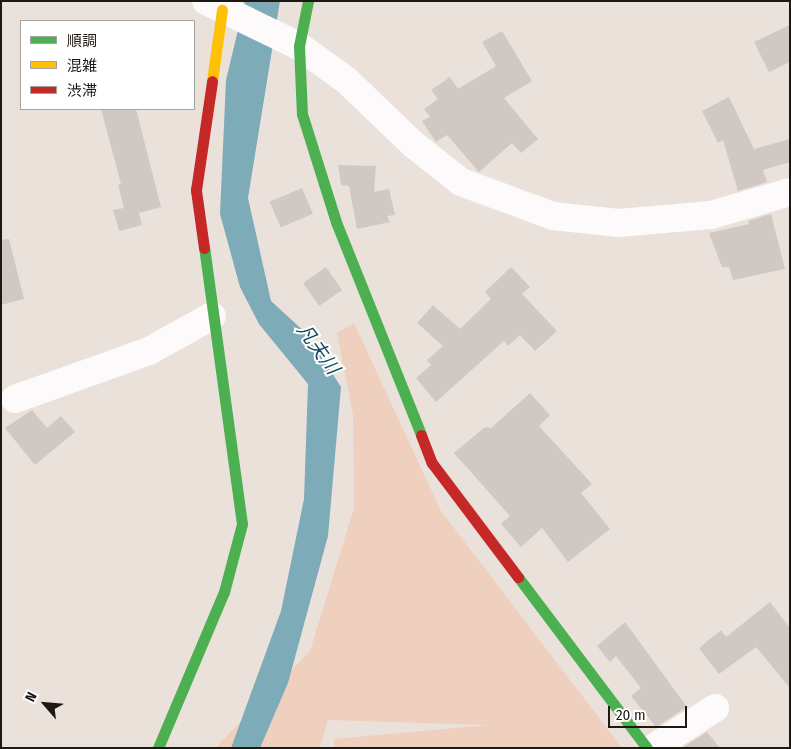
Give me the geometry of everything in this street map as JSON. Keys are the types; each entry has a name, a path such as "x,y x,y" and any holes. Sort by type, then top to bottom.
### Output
{"street":[{"path":"308,1 299,46 302,114 336,222 432,463 647,748"},
{"path":"158,748 224,592 242,524 196,190 214,6 299,46 346,80 413,144 461,182 552,216 619,223 711,215 790,192"},
{"path":"15,399 149,351 212,316"},
{"path":"653,748 716,708"}],"shaded area":[{"path":"354,323 441,511 622,748 334,748 334,739 488,725 328,720 320,748 215,748 310,651 354,508 353,415 337,333"}],"water":[{"path":"245,1 280,1 248,198 271,301 307,334 341,387 328,536 288,683 260,748 231,748 281,611 304,499 308,384 259,324 240,287 220,214 226,80"}],"building":[{"path":"790,25 790,62 769,72 754,42"},
{"path":"502,31 532,81 504,98 538,139 521,153 512,143 479,172 447,135 436,142 422,121 430,117 424,109 438,99 431,90 450,77 458,89 496,66 482,42"},
{"path":"729,97 754,149 790,139 790,162 763,170 767,182 738,191 723,140 718,143 702,111"},
{"path":"101,110 136,110 161,207 139,213 142,225 119,231 113,210 124,208 118,185 121,184"},
{"path":"338,165 376,166 374,192 389,189 395,215 387,216 390,222 357,229 349,186 341,185"},
{"path":"302,188 313,214 281,227 270,202"},
{"path":"771,214 785,269 733,280 729,267 722,267 709,233 749,224 748,221"},
{"path":"9,239 24,299 1,305 1,240"},
{"path":"326,267 342,290 319,306 303,283"},
{"path":"511,267 530,287 522,294 557,331 535,351 520,335 508,346 504,341 436,402 416,378 431,365 427,360 443,346 417,323 433,305 460,329 491,299 485,292"},
{"path":"530,393 550,415 539,426 592,484 581,493 610,529 568,562 542,528 521,547 501,524 510,516 454,453 485,427 491,428"},
{"path":"32,410 47,428 61,416 75,432 35,465 5,428"},
{"path":"770,602 790,628 790,688 756,647 719,674 699,648 721,630 726,637"},
{"path":"625,622 687,707 656,727 631,696 641,688 616,656 610,662 597,646"},
{"path":"707,732 720,748 682,748"}],"traffic: fast":[{"path":"308,1 299,46 302,114 336,222 421,435"},
{"path":"158,748 224,592 242,524 204,248"},
{"path":"518,577 647,748"}],"traffic: slow":[{"path":"212,81 222,10"}],"traffic: jam":[{"path":"204,248 196,190 212,81"},
{"path":"421,435 432,463 518,577"}],"water label":[{"name":"凡夫川","path":"318,349"}]}
